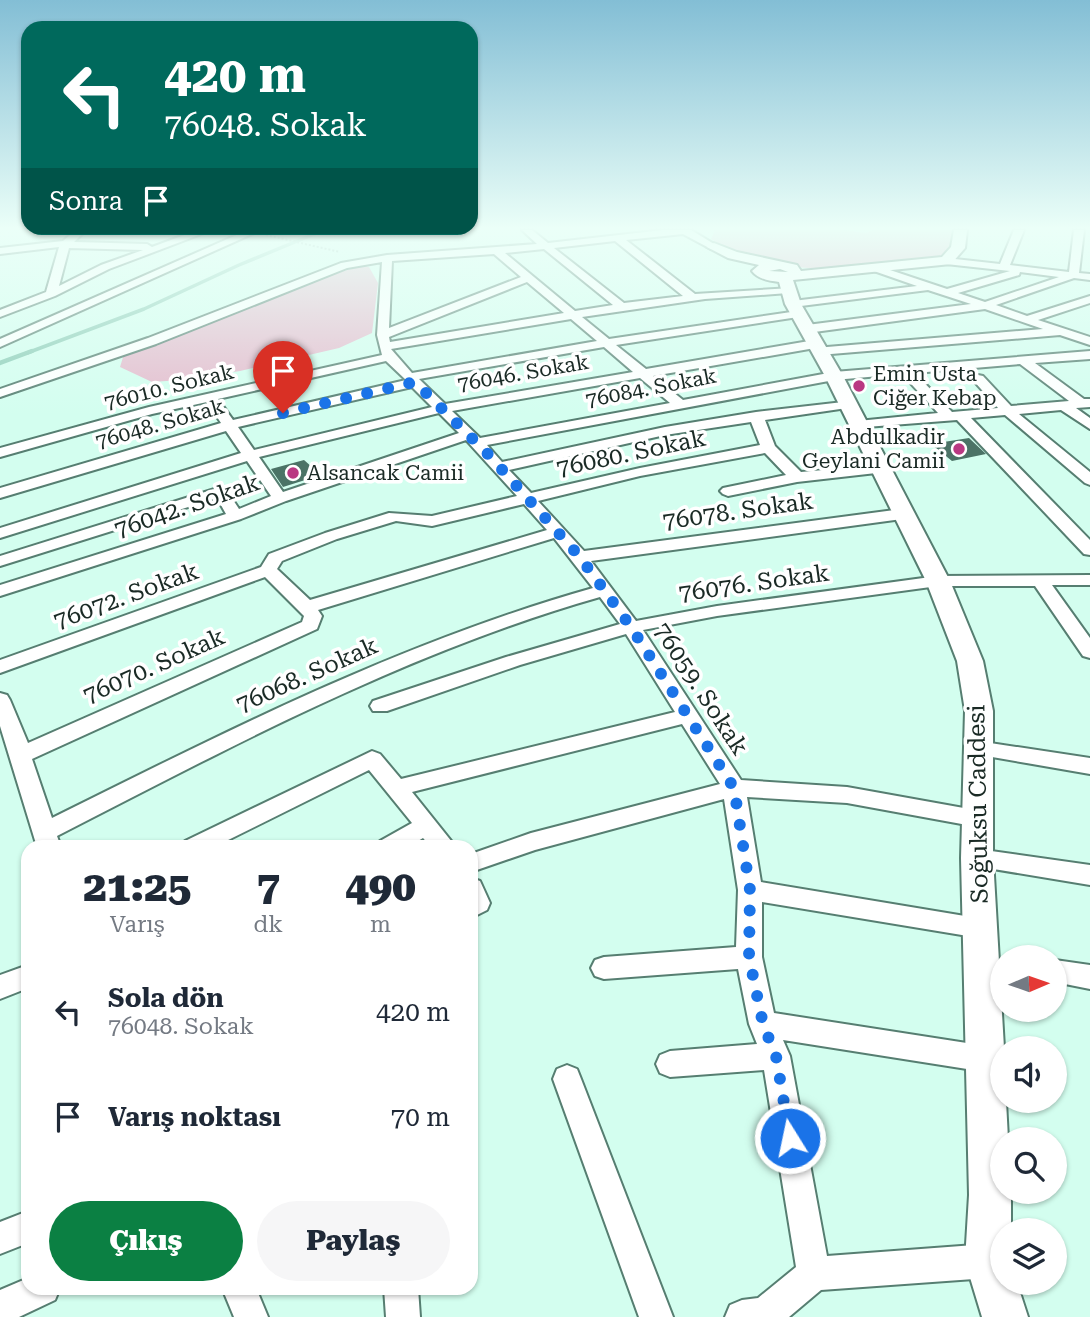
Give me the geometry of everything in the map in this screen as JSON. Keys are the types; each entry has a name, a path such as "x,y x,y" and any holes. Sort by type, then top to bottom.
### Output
{"street":[{"path":"0,314 56,291"},
{"path":"0,343 117,291"},
{"path":"0,393 140,346 278,291"},
{"path":"385,346 386,291"},
{"path":"385,346 500,291"},
{"path":"544,291 678,403"},
{"path":"603,291 622,307"},
{"path":"685,291 692,297"},
{"path":"705,296 745,291"},
{"path":"385,346 622,307 745,291"},
{"name":"76048. Sokak","path":"0,493 230,425 412,379 606,343 771,291"},
{"name":"Soğuksu Caddesi","path":"787,291 834,376 938,581 970,661 979,711 977,858 988,948 988,1261 1005,1317"},
{"path":"832,291 984,306 1026,291"},
{"path":"940,291 1090,341"},
{"path":"945,293 950,291"},
{"path":"1025,320 1090,299"},
{"path":"1063,332 1090,324"},
{"name":"76046. Sokak","path":"0,533 250,455 444,408 642,373 817,348 1063,332"},
{"path":"993,337 1024,362 1086,404"},
{"name":"76059. Sokak","path":"385,346 412,379 444,408 500,467 580,557 631,627 734,788 750,890 749,957 763,1024 776,1056 814,1274"},
{"name":"76010. Sokak","path":"0,453 149,411 210,397 385,346"},
{"path":"1084,356 1090,364"},
{"name":"76084. Sokak","path":"472,439 834,376 1084,356"},
{"path":"906,371 1090,550"},
{"path":"978,379 1009,412 1090,480"},
{"path":"210,397 280,498"},
{"path":"500,467 665,431 847,404"},
{"path":"858,425 1086,404"},
{"path":"1064,406 1090,425"},
{"path":"646,410 665,431"},
{"path":"755,416 768,448 797,477"},
{"name":"76042. Sokak","path":"0,591 235,516 280,498 472,439"},
{"name":"76080. Sokak","path":"268,570 275,558 331,536 396,516 432,521 640,472 768,448"},
{"path":"728,491 797,477 880,469"},
{"path":"0,561 221,492 235,516"},
{"name":"76078. Sokak","path":"580,557 902,514"},
{"name":"76070. Sokak","path":"20,755 308,616 557,532"},
{"path":"268,570 308,616"},
{"name":"76072. Sokak","path":"0,667 268,570"},
{"name":"76076. Sokak","path":"380,706 513,661 631,627 718,611 938,581 1090,580"},
{"path":"1041,582 1090,652"},
{"name":"76068. Sokak","path":"46,840 206,750 369,675 514,617 604,590"},
{"path":"1,706 20,755 46,840"},
{"path":"398,788 686,716"},
{"path":"977,748 1090,766"},
{"path":"207,840 372,759 438,840"},
{"path":"478,861 531,842 734,788 847,795 978,818"},
{"path":"401,840 426,826"},
{"path":"977,858 1090,875"},
{"path":"750,890 988,948"},
{"path":"604,968 749,957"},
{"path":"1068,973 1090,977"},
{"path":"0,987 21,979"},
{"path":"763,1024 986,1059"},
{"path":"670,1064 776,1056"},
{"path":"567,1079 656,1317"},
{"path":"0,1238 21,1230"},
{"path":"742,1317 765,1315 814,1274 988,1261"},
{"path":"0,1308 28,1295"},
{"path":"242,1295 251,1317"},
{"path":"401,1295 403,1317"}],"shaded area":[{"path":"286,291 377,291 372,333 339,348 240,371 181,380 152,382 120,367 124,354 218,320"}],"building":[{"name":"Abdulkadir Geylani Camii","path":"969,438 986,454 952,461 931,444"},
{"name":"Alsancak Camii","path":"304,460 321,475 283,487 271,469"}],"waterway":[{"path":"27,353 144,309 182,291"},
{"path":"0,363 32,351"}],"place":[{"name":"Emin Usta Ciğer Kebap","path":"859,386"},
{"name":"Abdulkadir Geylani Camii","path":"959,449"},
{"name":"Alsancak Camii","path":"293,473"}],"route":[{"path":"283,413 415,382 444,408 530,500 580,557 631,627 734,788 750,890 749,957 763,1024 776,1056 790,1138"}]}
